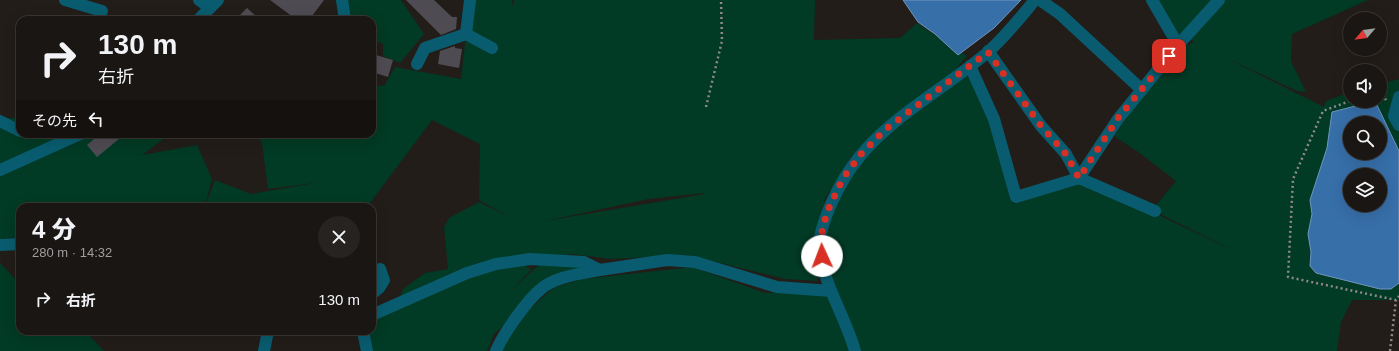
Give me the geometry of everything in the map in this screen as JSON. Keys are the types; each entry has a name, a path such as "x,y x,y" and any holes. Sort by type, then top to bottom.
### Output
{"street":[{"path":"65,0 102,11"},
{"path":"199,0 214,4"},
{"path":"342,0 344,16"},
{"path":"466,34 470,0"},
{"path":"854,351 851,337 826,281 819,244 827,212 843,178 861,154 886,129 988,52 1012,28 1035,0"},
{"path":"1040,0 1060,14 1142,90"},
{"path":"1152,0 1178,45"},
{"path":"970,66 994,119 1016,197 1079,178 1118,118 1178,45 1219,0"},
{"path":"202,16 214,4"},
{"path":"417,64 425,48 466,34 492,48"},
{"path":"988,52 1041,126 1066,154 1079,178 1155,211"},
{"path":"1399,97 1394,116 1399,125"},
{"path":"0,121 16,129"},
{"path":"0,170 71,138"},
{"path":"0,245 16,244"},
{"path":"376,313 467,273 496,264 530,259 584,262 600,270"},
{"path":"496,351 501,340 541,288 564,278 600,270 667,260 695,262 777,287 831,291"},
{"path":"376,291 384,280 380,269"},
{"path":"264,351 267,335"},
{"path":"364,335 367,351"}],"path":[{"path":"706,107 722,41 721,0"},
{"path":"1343,104 1323,111 1293,179 1288,277 1396,300"},
{"path":"1390,351 1396,300 1399,296"}],"green space":[{"path":"347,0 401,0 424,34 400,63 383,56 383,44 376,41 376,16 349,16"},
{"path":"470,0 512,0 512,7 514,0 815,0 814,40 900,38 917,23 967,56 938,91 969,72 994,128 1013,204 1078,183 1098,193 1148,208 1148,210 1239,253 1152,210 1176,181 1141,154 1114,136 1135,105 1180,48 1194,42 1192,40 1178,45 1154,0 1368,0 1292,34 1291,61 1306,92 1297,91 1224,57 1324,107 1326,101 1343,95 1343,108 1387,108 1387,82 1399,79 1399,300 1352,300 1341,322 1337,351 497,351 503,333 554,287 583,279 692,267 765,293 831,291 819,243 861,154 884,131 850,158 825,199 814,243 818,281 785,279 688,255 612,259 572,254 520,261 531,270 510,291 540,264 580,266 585,270 553,282 494,334 487,351 367,351 363,335 376,335 376,313 397,304 403,289 425,273 448,269 444,227 449,218 479,202 509,217 479,200 480,144 432,120 370,203 206,203 215,180 251,194 315,183 268,189 262,143 259,138 376,138 376,85 384,86 395,67 461,79","holes":["704,194 545,221 649,199"]},
{"path":"0,118 16,118 16,138 69,138 68,147 79,138 165,138 142,155 197,145 212,179 206,203 16,203 16,237 0,239"},
{"path":"0,263 16,280 16,335 89,335 104,351 0,351"}],"water":[{"path":"903,0 1021,0 994,28 958,55 935,34 918,22"},
{"path":"1348,108 1378,108 1382,116 1343,116 1343,160 1387,160 1387,126 1399,151 1399,283 1391,289 1380,289 1316,273 1310,266 1311,252 1308,234 1312,214 1310,200 1327,148 1332,112"}],"building":[{"path":"270,0 324,0 312,16 292,16"},
{"path":"406,0 434,0 452,17 457,17 456,29 441,35"},
{"path":"247,8 256,16 239,16"},
{"path":"455,46 455,48 462,49 459,68 438,64 440,51"},
{"path":"376,55 393,60 388,77 376,73"},
{"path":"95,138 120,138 97,157 87,145"}],"route":[{"path":"822,256 819,244 827,212 843,178 861,154 886,129 956,78 988,52 1041,126 1066,154 1079,178 1118,118 1169,56"}]}
